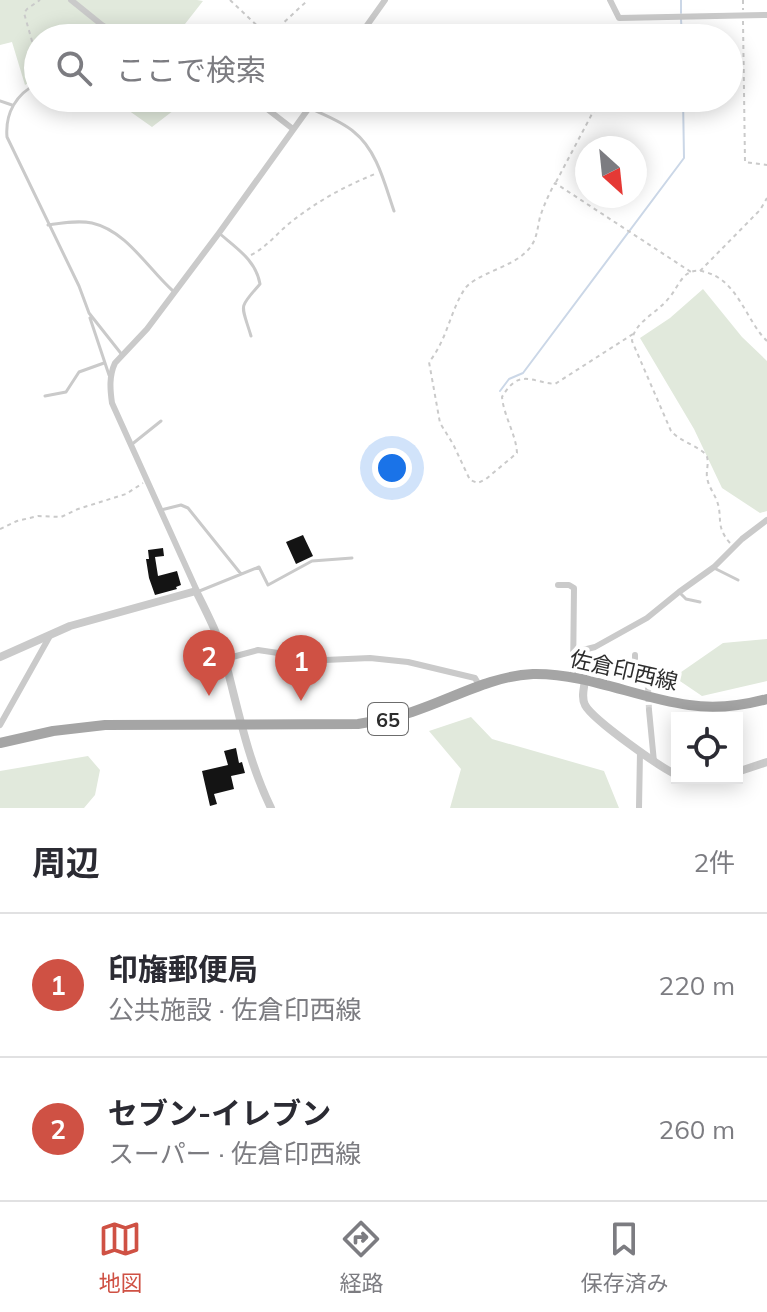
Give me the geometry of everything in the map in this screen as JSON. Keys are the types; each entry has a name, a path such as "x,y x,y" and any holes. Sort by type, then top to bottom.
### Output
{"main road":[{"name":"佐倉印西線","path":"0,743 53,731 105,725 358,724 413,712 479,685 533,674 573,677 687,705 725,707 767,699"}],"street":[{"path":"71,0 101,24"},
{"path":"368,24 385,0"},
{"path":"610,0 619,18 767,15"},
{"path":"271,112 293,129"},
{"path":"271,808 236,708 225,659 185,560 112,403 110,378 115,363 142,336 175,293 306,112"},
{"path":"575,652 595,647 647,618 714,567 734,546 767,520"},
{"path":"558,585 574,588 573,677"},
{"path":"0,657 92,619 197,592"},
{"path":"0,725 51,634"},
{"path":"225,659 258,650 325,660 370,658 408,662 475,678 479,685"},
{"path":"635,655 635,663 648,687"},
{"path":"585,680 582,699 588,710 640,752 671,772"},
{"path":"649,710 654,762"},
{"path":"639,808 640,752"},
{"path":"743,770 767,762"}],"lane":[{"path":"24,94 12,105 6,125 7,137 79,286 110,378"},
{"path":"0,101 12,105"},
{"path":"317,112 353,130 366,145 394,211"},
{"path":"0,135 7,137"},
{"path":"48,225 92,223 106,228 131,245 175,293"},
{"path":"219,233 252,261 259,278 260,284 243,302 242,309 251,336"},
{"path":"89,313 123,356"},
{"path":"45,396 66,392 79,372 104,363"},
{"path":"131,445 161,421"},
{"path":"160,510 181,505 188,508 241,574"},
{"path":"197,592 259,567 268,585 312,561 352,558"},
{"path":"714,567 738,580"},
{"path":"679,592 686,599 700,602"}],"path":[{"path":"27,24 24,13 40,0"},
{"path":"230,0 255,24"},
{"path":"282,24 308,0"},
{"path":"743,0 745,162 767,165"},
{"path":"618,24 619,18"},
{"path":"593,112 545,204 530,248 506,267 469,284 441,344 429,362 440,423 470,480 478,483 486,479 517,453 503,409 502,397 507,389 521,380 529,379 555,384 633,334 691,272 700,271 723,280 767,341"},
{"path":"247,258 263,249 288,224 313,206 355,182 380,173"},
{"path":"555,183 691,272"},
{"path":"700,271 760,210 767,198"},
{"path":"633,334 632,341 671,431 705,453 719,523 727,540 734,546"},
{"path":"0,529 38,516 61,517 126,494 147,480"}],"shaded area":[{"path":"0,0 203,1 185,24 24,24 24,82 12,42 0,45"},
{"path":"131,112 172,112 152,127"},
{"path":"703,289 742,337 767,361 767,511 760,513 722,488 694,429 640,338 670,318"},
{"path":"767,639 767,681 702,696 674,677 723,643"},
{"path":"471,717 492,739 604,771 619,808 450,808 461,769 429,731"},
{"path":"88,756 100,770 95,795 84,808 0,808 0,771"}],"building":[{"path":"303,535 313,556 296,564 286,542"},
{"path":"163,548 164,556 155,557 158,576 177,571 181,585 155,595 146,559 149,559 148,550"},
{"path":"236,748 245,773 231,776 234,789 214,794 217,804 210,806 202,771 228,765 224,751"}],"waterway":[{"path":"681,0 681,13"},
{"path":"681,19 681,24"},
{"path":"500,391 509,379 523,373 684,158 683,112"}],"tunnel":[{"path":"648,687 649,710"}],"place":[{"name":"セブン-イレブン","path":"209,696"},
{"name":"印旛郵便局","path":"301,701"}]}
